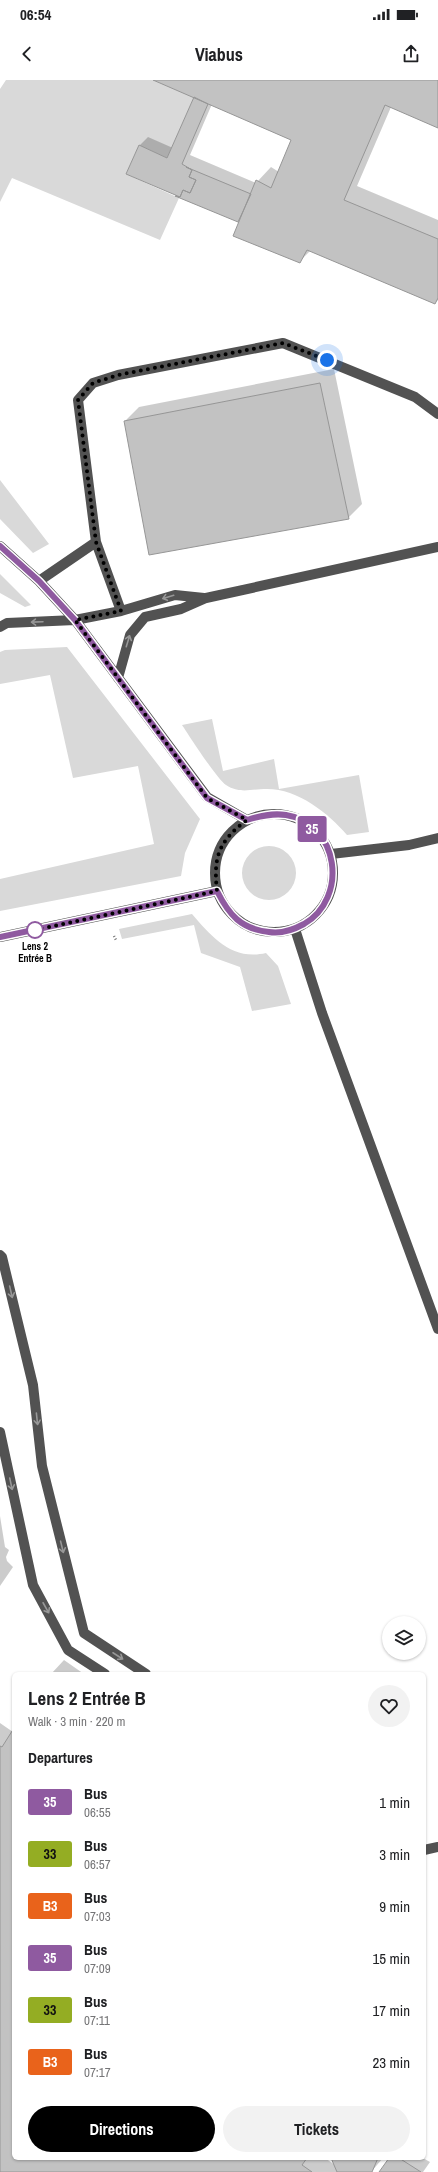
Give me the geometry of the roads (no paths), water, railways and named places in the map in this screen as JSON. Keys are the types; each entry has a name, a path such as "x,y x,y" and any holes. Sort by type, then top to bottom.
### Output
{"street":[{"path":"121,611 96,542 78,400 93,383 118,375 283,343 415,397 438,414"},
{"path":"39,581 96,542"},
{"path":"0,546 39,581 75,620 207,798 247,820"},
{"path":"118,678 130,635 145,617 181,608 206,598 438,547"},
{"path":"2,623 75,620 121,611 175,595 206,598"},
{"path":"266,814 287,815 306,823 321,836 331,854 334,872 331,890 324,907 311,920 295,929 276,933 257,930 239,922 225,908 217,891 214,870 219,850 230,832 247,820 266,814"},
{"path":"331,854 409,845 438,838"},
{"path":"0,937 217,891"},
{"path":"295,929 322,1013 438,1329"},
{"path":"0,1255 2,1257 33,1385 42,1466 84,1633 143,1672"},
{"path":"0,1432 33,1586 68,1650 102,1672"},
{"path":"426,1850 438,1847"}],"place":[{"name":"Lens 2 Entrée B","path":"35,930"}]}
